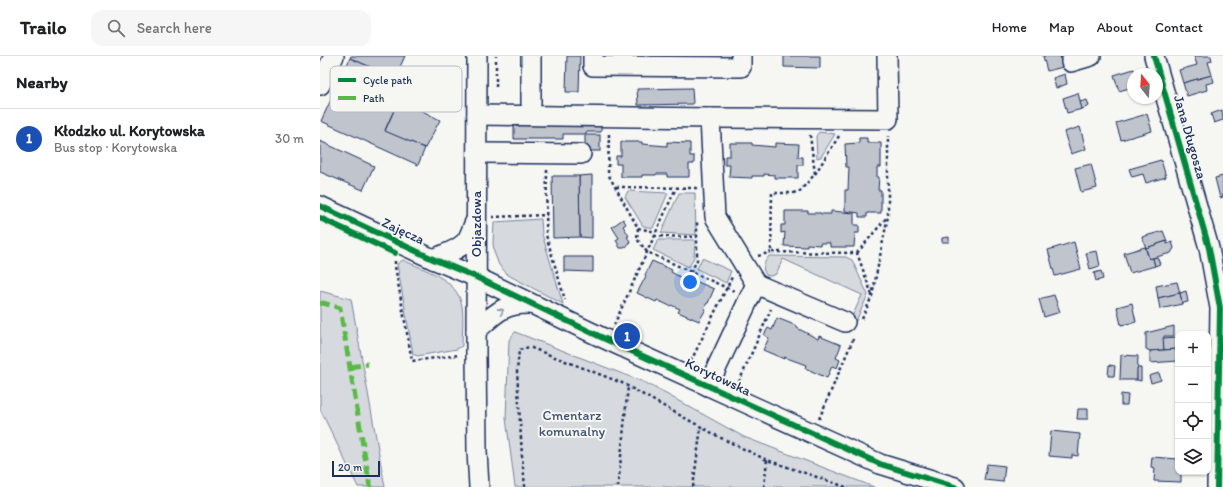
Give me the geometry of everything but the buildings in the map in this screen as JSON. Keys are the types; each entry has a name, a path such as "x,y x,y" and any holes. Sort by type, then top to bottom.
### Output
{"street":[{"path":"320,85 334,56"},
{"name":"Objazdowa","path":"477,56 477,153 484,218 476,277 477,451 479,487"},
{"path":"531,56 531,104"},
{"path":"593,56 593,66 726,67 741,67 741,56"},
{"path":"477,115 888,119 887,56"},
{"path":"1070,62 1091,56"},
{"name":"Jana Długosza","path":"1154,56 1216,246 1220,308 1217,487"},
{"path":"708,386 753,291 741,260 715,217 703,190 710,118"},
{"path":"477,153 581,154"},
{"name":"Zajęcza","path":"320,206 476,277"},
{"path":"434,259 456,249 467,240 484,218"},
{"name":"Korytowska","path":"476,277 608,340 880,464 955,487"},
{"path":"753,291 778,293 854,326"},
{"path":"476,331 497,312 509,307 531,304"}],"path":[{"path":"610,117 608,174 638,228 637,239 647,252 727,288 753,291"},
{"path":"808,119 815,174"},
{"path":"850,119 815,174 800,190 793,193 772,193 771,252 856,253 888,216"},
{"path":"813,434 854,326 872,296 888,216 888,119"},
{"path":"547,154 546,234 572,323"},
{"path":"615,187 703,190"},
{"path":"608,340 676,188"},
{"path":"484,218 547,215"},
{"path":"691,272 697,260 697,216"},
{"path":"638,228 656,232"},
{"path":"654,236 697,238"},
{"path":"856,253 872,296"},
{"path":"395,260 412,361 464,354"},
{"path":"684,374 741,260"},
{"path":"733,397 778,293"},
{"path":"525,487 517,371 519,350 529,347 622,383 721,438 767,460 839,486 846,487"},
{"path":"618,487 628,386"},
{"path":"693,487 701,427"},
{"path":"764,487 767,460"}],"green space":[{"path":"819,132 835,134 821,157 817,158 816,136"},
{"path":"628,191 668,193 653,228 643,226 625,197"},
{"path":"679,193 695,193 696,235 661,233"},
{"path":"541,219 542,234 563,304 508,275 499,265 494,252 494,222"},
{"path":"658,240 695,240 694,257 689,267 653,250"},
{"path":"769,256 846,257 852,260 868,295 855,323 850,321 862,295 783,259 776,274 771,276 766,275 764,266"},
{"path":"702,258 731,271 726,283 697,269"},
{"path":"403,260 438,276 454,288 459,296 462,306 462,346 457,349 417,356 413,354 397,264"},
{"path":"320,291 351,299 385,487 358,487 320,409"},
{"name":"Cmentarz komunalny","path":"515,332 646,383 744,437 874,487 515,487 506,418 509,340"}],"marked path":[{"path":"320,304 323,303 340,308 370,487"},
{"path":"350,367 368,364"}],"cycle path":[{"path":"1154,56 1209,248 1220,308 1217,487"},
{"path":"320,206 433,259 476,277 603,338 880,464 955,487"},
{"path":"320,218 395,253"}],"place":[{"name":"Kłodzko ul. Korytowska","path":"627,336"}]}
